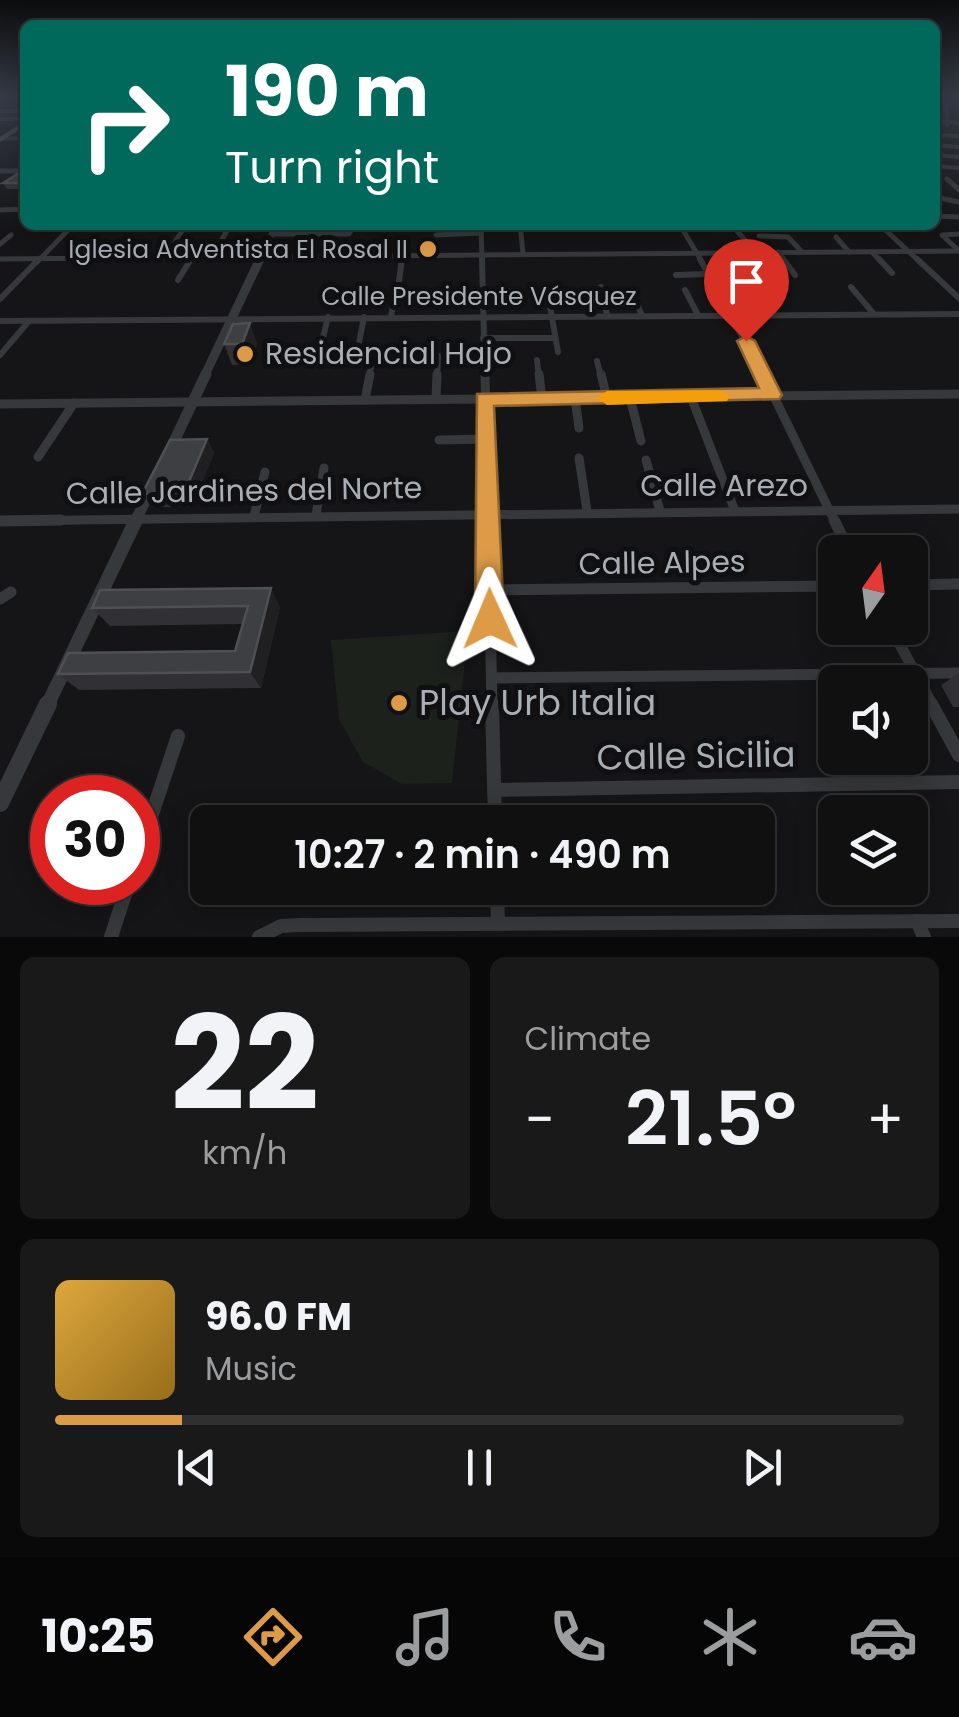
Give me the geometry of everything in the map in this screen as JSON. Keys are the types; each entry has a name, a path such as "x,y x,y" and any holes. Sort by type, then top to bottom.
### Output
{"street":[{"path":"947,179 959,190"},
{"path":"0,298 68,230"},
{"path":"165,257 183,230"},
{"path":"213,256 227,230"},
{"path":"0,803 274,230"},
{"path":"282,230 312,234 344,230"},
{"path":"312,234 314,230"},
{"path":"436,234 472,230"},
{"path":"481,230 494,805"},
{"path":"683,230 733,314 841,535"},
{"path":"885,230 959,298"},
{"path":"737,231 756,252"},
{"path":"521,233 523,254"},
{"path":"0,244 11,234"},
{"path":"959,234 942,235 959,251"},
{"path":"759,236 788,237 802,252"},
{"path":"836,238 849,252"},
{"path":"0,259 959,251"},
{"path":"778,252 795,275"},
{"path":"872,252 892,272"},
{"path":"399,282 403,255"},
{"path":"178,280 192,257"},
{"path":"676,274 708,274"},
{"path":"600,287 607,315"},
{"path":"851,287 874,314"},
{"path":"547,289 558,352"},
{"path":"686,290 698,315"},
{"path":"391,317 394,292"},
{"path":"632,296 642,315"},
{"name":"Calle Presidente Vásquez","path":"0,321 959,314"},
{"path":"319,354 328,317"},
{"path":"359,343 364,317"},
{"path":"0,355 29,320"},
{"path":"483,338 555,338"},
{"path":"436,400 438,356"},
{"path":"364,400 373,357"},
{"path":"537,360 542,398"},
{"path":"597,361 607,398"},
{"path":"0,404 959,394"},
{"path":"691,397 735,510"},
{"path":"575,398 579,428"},
{"path":"630,398 640,441"},
{"path":"38,457 74,403"},
{"path":"439,440 486,438"},
{"path":"579,458 588,512"},
{"path":"646,460 660,511"},
{"path":"316,515 324,468"},
{"path":"254,516 265,472"},
{"name":"Calle Arezo","path":"490,512 959,510"},
{"name":"Calle Jardines del Norte","path":"0,521 490,512"},
{"path":"928,585 959,584"},
{"name":"Calle Alpes","path":"489,590 818,586"},
{"path":"0,599 12,592"},
{"path":"928,674 959,674"},
{"path":"492,678 818,675"},
{"path":"928,697 959,755"},
{"path":"160,790 178,736"},
{"name":"Calle Sicilia","path":"494,790 959,782"},
{"path":"111,937 121,905"},
{"path":"498,905 498,922"},
{"path":"258,937 280,932 498,922 920,929 959,921"}],"shaded area":[{"name":"Play Urb Italia","path":"468,631 452,783 402,784 363,762 339,719 331,640"}],"building":[{"path":"20,172 20,183 3,183"},
{"path":"250,323 242,344 224,344 233,324"},
{"path":"207,439 184,493 142,494 170,440"},
{"path":"271,588 250,672 58,674 68,653 235,651 248,606 92,608 100,590"}],"slow traffic":[{"path":"607,398 720,396"}],"place":[{"name":"Iglesia Adventista El Rosal II","path":"428,249"},
{"name":"Residencial Hajo","path":"245,354"},
{"name":"Play Urb Italia","path":"399,703"}],"route":[{"path":"490,619 484,399 772,395 746,341"}]}
